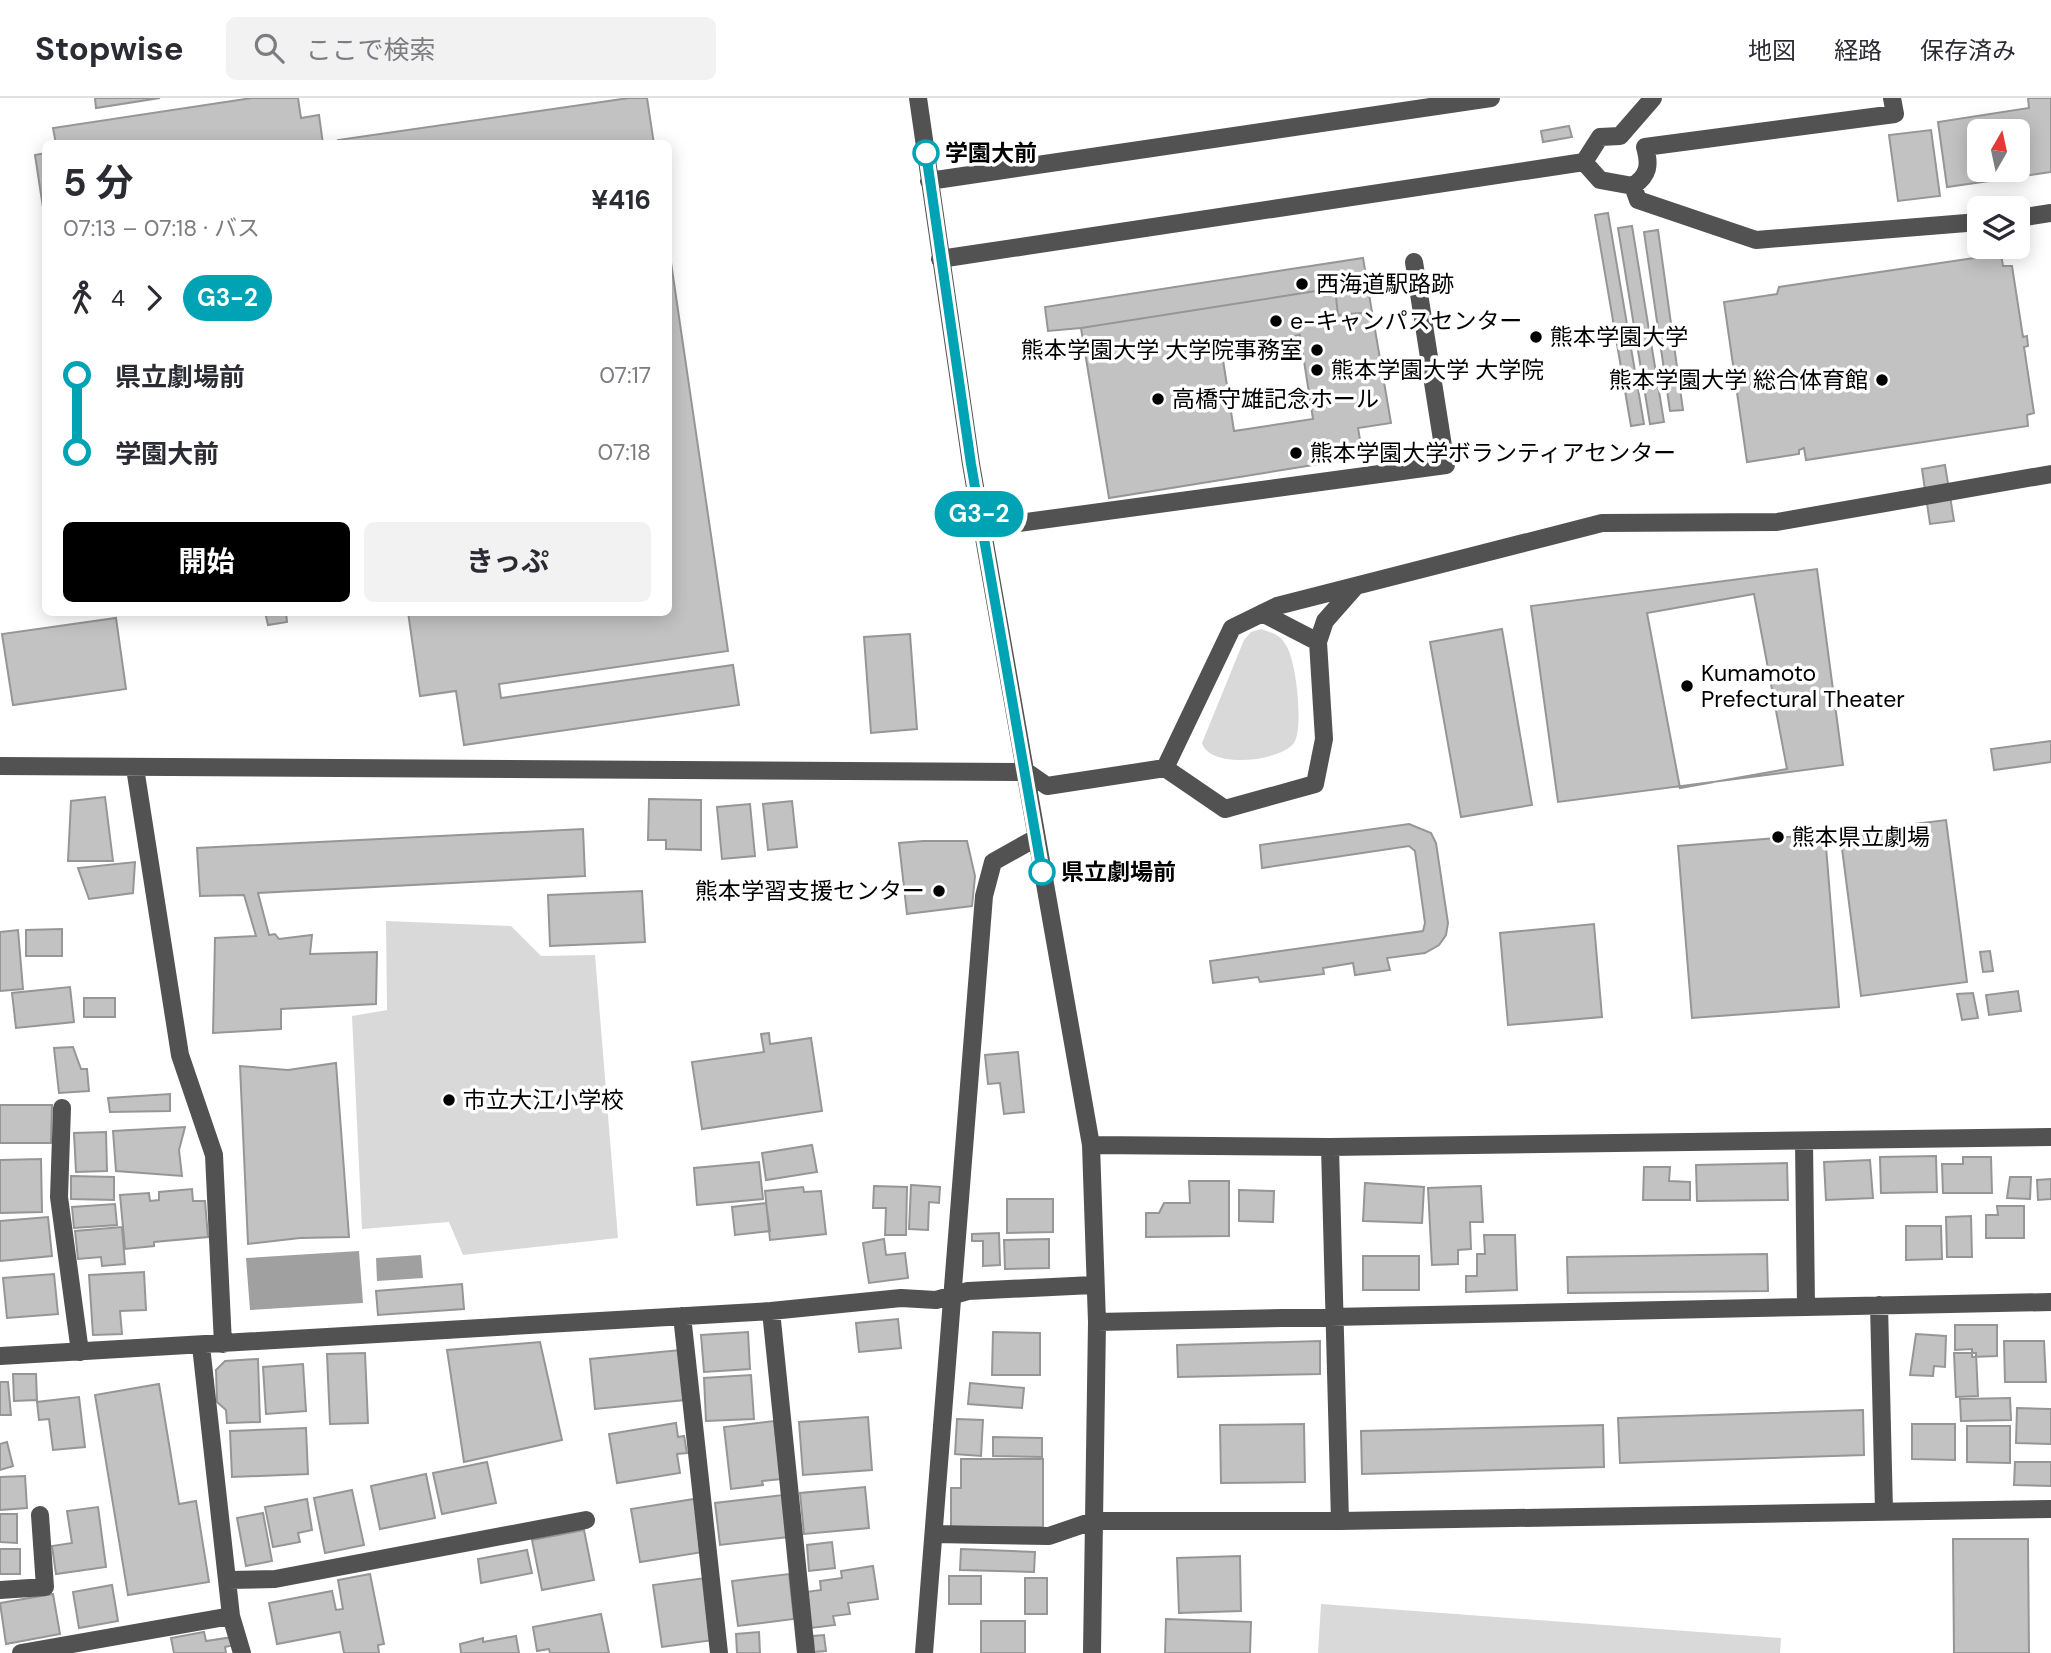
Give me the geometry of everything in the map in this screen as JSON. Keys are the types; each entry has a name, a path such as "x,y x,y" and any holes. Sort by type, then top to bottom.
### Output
{"street":[{"path":"918,98 982,528 1091,1145 1093,1285 1097,1322 1092,1653"},
{"path":"929,181 1491,98"},
{"path":"1620,136 1653,98"},
{"path":"940,260 1584,162 1601,137 1620,136 1645,147 1895,114 1892,98"},
{"path":"1584,162 1600,180 1633,186 1643,179 1650,164 1645,147"},
{"path":"1633,186 1638,200 1756,240 1967,223"},
{"path":"2030,216 2051,213"},
{"path":"982,528 1446,465 1414,261"},
{"path":"1165,768 1232,628 1262,613 1602,523 1777,522 2051,474"},
{"path":"0,766 1027,772 1047,786 1165,768 1225,809 1315,784 1324,739 1318,642 1325,621 1355,587"},
{"path":"1262,613 1318,642"},
{"path":"135,768 180,1055 214,1154 223,1344"},
{"path":"924,1653 984,896 993,862 1036,838"},
{"path":"61,1108 59,1198 80,1352"},
{"path":"1091,1145 1330,1147 2051,1137"},
{"path":"1804,1140 1806,1307"},
{"path":"1330,1147 1340,1521"},
{"path":"0,1356 771,1311 901,1298 936,1300 968,1291 1093,1285"},
{"path":"1097,1322 1335,1320 2051,1302"},
{"path":"1879,1305 1884,1511"},
{"path":"771,1311 807,1653"},
{"path":"682,1316 719,1653"},
{"path":"201,1346 231,1616 242,1653"},
{"path":"934,1534 1049,1536 1093,1521 1340,1521 2051,1508"},
{"path":"0,1590 45,1587 40,1515"},
{"path":"228,1580 275,1579 586,1520"},
{"path":"21,1653 231,1616"}],"shaded area":[{"path":"1261,629 1279,637 1290,655 1298,695 1297,735 1294,743 1287,749 1261,758 1231,760 1218,757 1202,743 1244,640 1251,632"},
{"path":"386,921 511,926 541,956 595,955 618,1238 463,1255 449,1222 362,1229 352,1016 387,1010"},
{"path":"359,1251 363,1303 250,1310 246,1258"},
{"path":"421,1255 423,1278 377,1281 376,1258"},
{"path":"1321,1604 1781,1638 1780,1653 1318,1653"}],"building":[{"path":"95,98 160,98 96,108"},
{"path":"252,98 298,98 301,118 319,115 322,140 55,140 53,128"},
{"path":"629,98 647,98 653,140 338,140"},
{"path":"2028,98 2051,98 2051,172 2030,175 2030,119 1967,119 1967,182 1982,182 1947,187 1938,122 2029,108"},
{"path":"1569,126 1572,137 1543,142 1541,131"},
{"path":"1931,130 1940,196 1898,201 1889,135"},
{"path":"42,154 42,201 35,155"},
{"path":"1608,213 1644,424 1631,426 1595,215"},
{"path":"1632,226 1664,422 1650,424 1618,228"},
{"path":"1658,230 1683,410 1670,411 1644,232"},
{"path":"1363,258 1372,312 1338,315 1335,288 1048,331 1045,307"},
{"name":"熊本学園大学 総合体育館","path":"1967,259 2002,259 2003,266 2012,266 2023,337 2027,336 2028,346 2024,347 2034,413 2027,415 2028,426 1806,460 1804,448 1799,450 1799,454 1747,462 1724,302 1777,294 1779,287"},
{"path":"672,269 728,651 499,684 501,698 733,665 739,705 464,745 456,691 420,696 409,616 672,616"},
{"path":"1335,288 1338,315 1372,312 1391,423 1358,428 1363,457 1109,498 1081,328","holes":["1300,335 1313,419 1234,431 1221,347"]},
{"path":"1945,465 1954,521 1930,524 1922,469"},
{"name":"Kumamoto Prefectural Theater","path":"1817,569 1843,765 1558,802 1531,606"},
{"path":"1754,594 1787,769 1680,788 1647,613"},
{"path":"266,616 286,616 287,622 268,625"},
{"path":"116,618 126,689 13,705 2,634"},
{"path":"1502,629 1532,805 1461,817 1430,642"},
{"path":"910,634 917,729 871,733 864,637"},
{"path":"2051,741 2051,762 1994,770 1991,749"},
{"path":"105,797 113,861 68,861 71,801"},
{"path":"649,799 701,800 701,850 666,849 666,840 648,840"},
{"path":"792,801 797,847 768,850 763,804"},
{"path":"750,804 755,856 722,859 717,807"},
{"path":"1946,820 1967,982 1861,996 1840,833"},
{"path":"1409,824 1431,833 1436,843 1448,923 1446,935 1439,945 1425,953 1387,958 1390,970 1355,975 1353,963 1323,968 1324,974 1260,982 1258,977 1213,983 1210,961 1423,931 1425,923 1415,851 1409,846 1262,868 1260,845"},
{"path":"583,829 585,876 258,893 269,935 275,934 279,939 312,935 310,954 377,952 376,1004 281,1009 281,1029 213,1033 215,938 256,936 244,895 200,896 197,848"},
{"path":"1825,834 1839,1007 1692,1018 1678,846"},
{"name":"熊本学習支援センター","path":"967,841 975,876 972,906 907,914 899,843"},
{"path":"135,862 133,893 89,899 78,868"},
{"path":"642,891 645,942 550,946 548,895"},
{"path":"1594,924 1602,1017 1508,1025 1500,933"},
{"path":"62,929 62,956 26,956 26,930"},
{"path":"18,930 23,989 0,991 0,932"},
{"path":"1990,951 1993,971 1983,972 1980,952"},
{"path":"70,987 74,1022 16,1028 12,993"},
{"path":"2018,991 2021,1011 1989,1015 1986,995"},
{"path":"1973,993 1978,1018 1962,1020 1957,994"},
{"path":"84,998 115,998 115,1017 84,1017"},
{"path":"769,1033 770,1044 811,1038 822,1111 702,1129 692,1062 764,1052 761,1034"},
{"path":"73,1047 81,1069 87,1069 89,1091 59,1093 54,1048"},
{"path":"1018,1052 1024,1112 1004,1114 1000,1083 988,1084 985,1055"},
{"path":"336,1063 349,1237 300,1238 248,1244 240,1066 288,1070"},
{"path":"170,1094 170,1111 110,1112 108,1098"},
{"path":"0,1105 52,1105 51,1143 0,1143"},
{"path":"185,1127 179,1150 182,1176 116,1171 113,1131"},
{"path":"106,1132 107,1171 76,1172 74,1133"},
{"path":"812,1145 817,1172 766,1180 762,1153"},
{"path":"1936,1156 1937,1192 1881,1193 1880,1157"},
{"path":"1963,1157 1991,1157 1992,1193 1943,1193 1942,1164 1963,1164"},
{"path":"41,1159 42,1212 0,1213 0,1160"},
{"path":"1870,1160 1873,1198 1826,1200 1824,1162"},
{"path":"759,1162 763,1199 697,1205 694,1168"},
{"path":"1787,1163 1788,1200 1697,1201 1696,1165"},
{"path":"1644,1167 1670,1167 1669,1181 1690,1182 1690,1200 1643,1200"},
{"path":"71,1176 114,1177 114,1200 71,1199"},
{"path":"2010,1177 2031,1177 2030,1199 2007,1198"},
{"path":"2051,1179 2051,1199 2038,1200 2037,1180"},
{"path":"1189,1181 1229,1181 1229,1236 1146,1237 1146,1213 1159,1213 1164,1203 1190,1203"},
{"path":"1365,1183 1424,1187 1422,1223 1363,1221"},
{"path":"911,1185 940,1187 939,1203 929,1202 928,1230 909,1229"},
{"path":"874,1186 907,1187 906,1235 885,1235 886,1208 873,1208"},
{"path":"1481,1186 1483,1222 1470,1222 1471,1249 1458,1250 1458,1264 1432,1265 1428,1188"},
{"path":"803,1187 804,1192 821,1191 826,1234 770,1240 765,1191"},
{"path":"192,1189 193,1201 205,1201 208,1237 154,1242 154,1246 125,1249 120,1195 149,1193 150,1201 159,1200 159,1192"},
{"path":"1239,1190 1274,1191 1273,1222 1239,1221"},
{"path":"1007,1199 1053,1199 1053,1232 1007,1233"},
{"path":"766,1203 770,1231 735,1235 732,1207"},
{"path":"115,1204 117,1225 74,1228 72,1207"},
{"path":"1997,1206 2024,1206 2024,1238 1986,1238 1986,1215 1998,1215"},
{"path":"1971,1216 1972,1257 1947,1257 1946,1217"},
{"path":"48,1217 52,1256 0,1261 0,1221"},
{"path":"1906,1226 1941,1226 1942,1259 1906,1260"},
{"path":"122,1227 125,1264 102,1266 101,1257 78,1259 75,1231"},
{"path":"999,1233 1000,1265 983,1266 983,1241 972,1241 972,1234"},
{"path":"1484,1235 1515,1235 1517,1290 1466,1292 1466,1276 1477,1276 1477,1254 1485,1254"},
{"path":"884,1239 886,1255 905,1253 908,1278 869,1283 863,1243"},
{"path":"1049,1239 1049,1268 1005,1269 1004,1240"},
{"path":"1767,1254 1768,1291 1568,1293 1567,1257"},
{"path":"1363,1256 1419,1256 1419,1290 1363,1290"},
{"path":"144,1272 146,1310 120,1311 122,1334 93,1335 89,1275"},
{"path":"54,1274 58,1314 7,1318 3,1278"},
{"path":"462,1284 464,1309 378,1315 376,1291"},
{"path":"898,1319 901,1348 859,1352 856,1323"},
{"path":"1955,1325 1997,1325 1997,1356 1972,1357 1972,1349 1955,1350"},
{"path":"748,1332 750,1369 704,1372 701,1335"},
{"path":"993,1332 1040,1333 1040,1375 992,1375"},
{"path":"1916,1334 1946,1336 1945,1367 1934,1366 1933,1376 1910,1375"},
{"path":"1320,1341 1320,1374 1178,1377 1177,1345"},
{"path":"2004,1341 2044,1341 2046,1382 2005,1382"},
{"path":"540,1342 562,1440 464,1462 447,1350"},
{"path":"680,1350 685,1400 595,1409 590,1359"},
{"path":"365,1353 368,1423 330,1424 327,1354"},
{"path":"1954,1353 1976,1353 1978,1396 1956,1397"},
{"path":"258,1359 260,1422 227,1423 226,1410 217,1402 216,1370 225,1361"},
{"path":"303,1364 306,1411 266,1414 263,1367"},
{"path":"13,1374 36,1374 37,1400 14,1401"},
{"path":"751,1375 754,1419 706,1421 704,1378"},
{"path":"0,1382 8,1382 11,1415 0,1415"},
{"path":"970,1383 1024,1388 1022,1408 968,1404"},
{"path":"159,1384 179,1504 196,1501 209,1582 128,1595 95,1395"},
{"path":"79,1397 85,1447 53,1450 49,1419 39,1420 37,1402"},
{"path":"2010,1398 2011,1420 1961,1421 1960,1399"},
{"path":"2017,1408 2051,1409 2051,1444 2016,1443"},
{"path":"1863,1410 1864,1455 1620,1463 1618,1418"},
{"path":"868,1417 872,1470 803,1475 799,1422"},
{"path":"957,1419 983,1420 981,1456 955,1454"},
{"path":"774,1421 781,1479 762,1481 763,1485 731,1489 724,1427"},
{"path":"676,1423 678,1437 684,1436 687,1453 677,1454 680,1473 617,1483 609,1434"},
{"path":"1304,1424 1305,1482 1221,1483 1220,1425"},
{"path":"1912,1424 1955,1424 1955,1460 1912,1459"},
{"path":"1603,1425 1604,1467 1362,1474 1361,1431"},
{"path":"1967,1426 2010,1426 2010,1463 1967,1462"},
{"path":"306,1428 308,1474 232,1477 230,1431"},
{"path":"993,1437 1042,1438 1042,1457 993,1456"},
{"path":"7,1442 13,1466 0,1470 0,1444"},
{"path":"961,1459 1043,1459 1043,1527 951,1527 951,1488 961,1488"},
{"path":"487,1462 496,1503 442,1514 433,1473"},
{"path":"2015,1462 2051,1462 2051,1486 2014,1485"},
{"path":"426,1474 435,1518 380,1529 371,1486"},
{"path":"25,1476 27,1508 0,1510 0,1477"},
{"path":"865,1487 869,1528 804,1534 800,1493"},
{"path":"352,1490 364,1545 325,1553 314,1498"},
{"path":"783,1495 788,1537 720,1545 715,1503"},
{"path":"307,1499 312,1530 298,1533 300,1542 273,1547 265,1507"},
{"path":"694,1499 703,1552 640,1562 631,1509"},
{"path":"98,1507 106,1567 56,1574 52,1546 72,1543 67,1511"},
{"path":"263,1513 272,1561 246,1566 237,1518"},
{"path":"0,1514 17,1514 17,1543 0,1542"},
{"path":"584,1530 594,1580 542,1590 532,1540"},
{"path":"1953,1539 2028,1539 2029,1653 1954,1653"},
{"path":"832,1542 835,1568 809,1571 807,1545"},
{"path":"0,1549 20,1549 20,1574 0,1574"},
{"path":"961,1549 1035,1552 1034,1572 960,1570"},
{"path":"527,1550 532,1573 481,1583 478,1559"},
{"path":"1240,1556 1241,1611 1179,1613 1177,1558"},
{"path":"873,1566 878,1599 848,1603 850,1614 833,1616 835,1625 811,1628 806,1592 821,1590 820,1581 842,1578 841,1571"},
{"path":"370,1574 384,1644 378,1645 379,1653 344,1653 340,1632 277,1644 269,1603 332,1591 336,1610 343,1609 338,1580"},
{"path":"789,1574 794,1619 738,1626 732,1581"},
{"path":"949,1576 981,1576 981,1604 949,1604"},
{"path":"705,1578 714,1640 662,1647 653,1585"},
{"path":"1025,1578 1047,1578 1047,1614 1025,1614"},
{"path":"112,1585 118,1621 79,1628 73,1592"},
{"path":"53,1594 60,1634 6,1644 0,1603"},
{"path":"601,1614 609,1653 550,1653 549,1649 537,1651 533,1627"},
{"path":"1166,1619 1251,1622 1250,1653 1165,1653"},
{"path":"981,1621 1025,1621 1025,1653 981,1653"},
{"path":"204,1632 206,1641 233,1637 234,1645 225,1647 226,1653 174,1653 171,1638"},
{"path":"759,1632 760,1653 737,1653 736,1634"},
{"path":"824,1635 826,1651 814,1652 813,1636"},
{"path":"516,1636 519,1653 461,1653 460,1644 483,1638 483,1642"}],"bus line":[{"name":"G3-2","path":"926,153 971,464 1027,772 1042,872"}],"place":[{"name":"学園大前","path":"926,153"},
{"name":"西海道駅路跡","path":"1302,284"},
{"name":"e-キャンパスセンター","path":"1276,321"},
{"name":"熊本学園大学","path":"1536,337"},
{"name":"熊本学園大学 大学院事務室","path":"1317,350"},
{"name":"熊本学園大学 大学院","path":"1317,370"},
{"name":"熊本学園大学 総合体育館","path":"1882,380"},
{"name":"高橋守雄記念ホール","path":"1158,399"},
{"name":"熊本学園大学ボランティアセンター","path":"1296,453"},
{"name":"Kumamoto Prefectural Theater","path":"1687,686"},
{"name":"熊本県立劇場","path":"1778,837"},
{"name":"県立劇場前","path":"1042,872"},
{"name":"熊本学習支援センター","path":"939,891"},
{"name":"市立大江小学校","path":"449,1100"}]}
